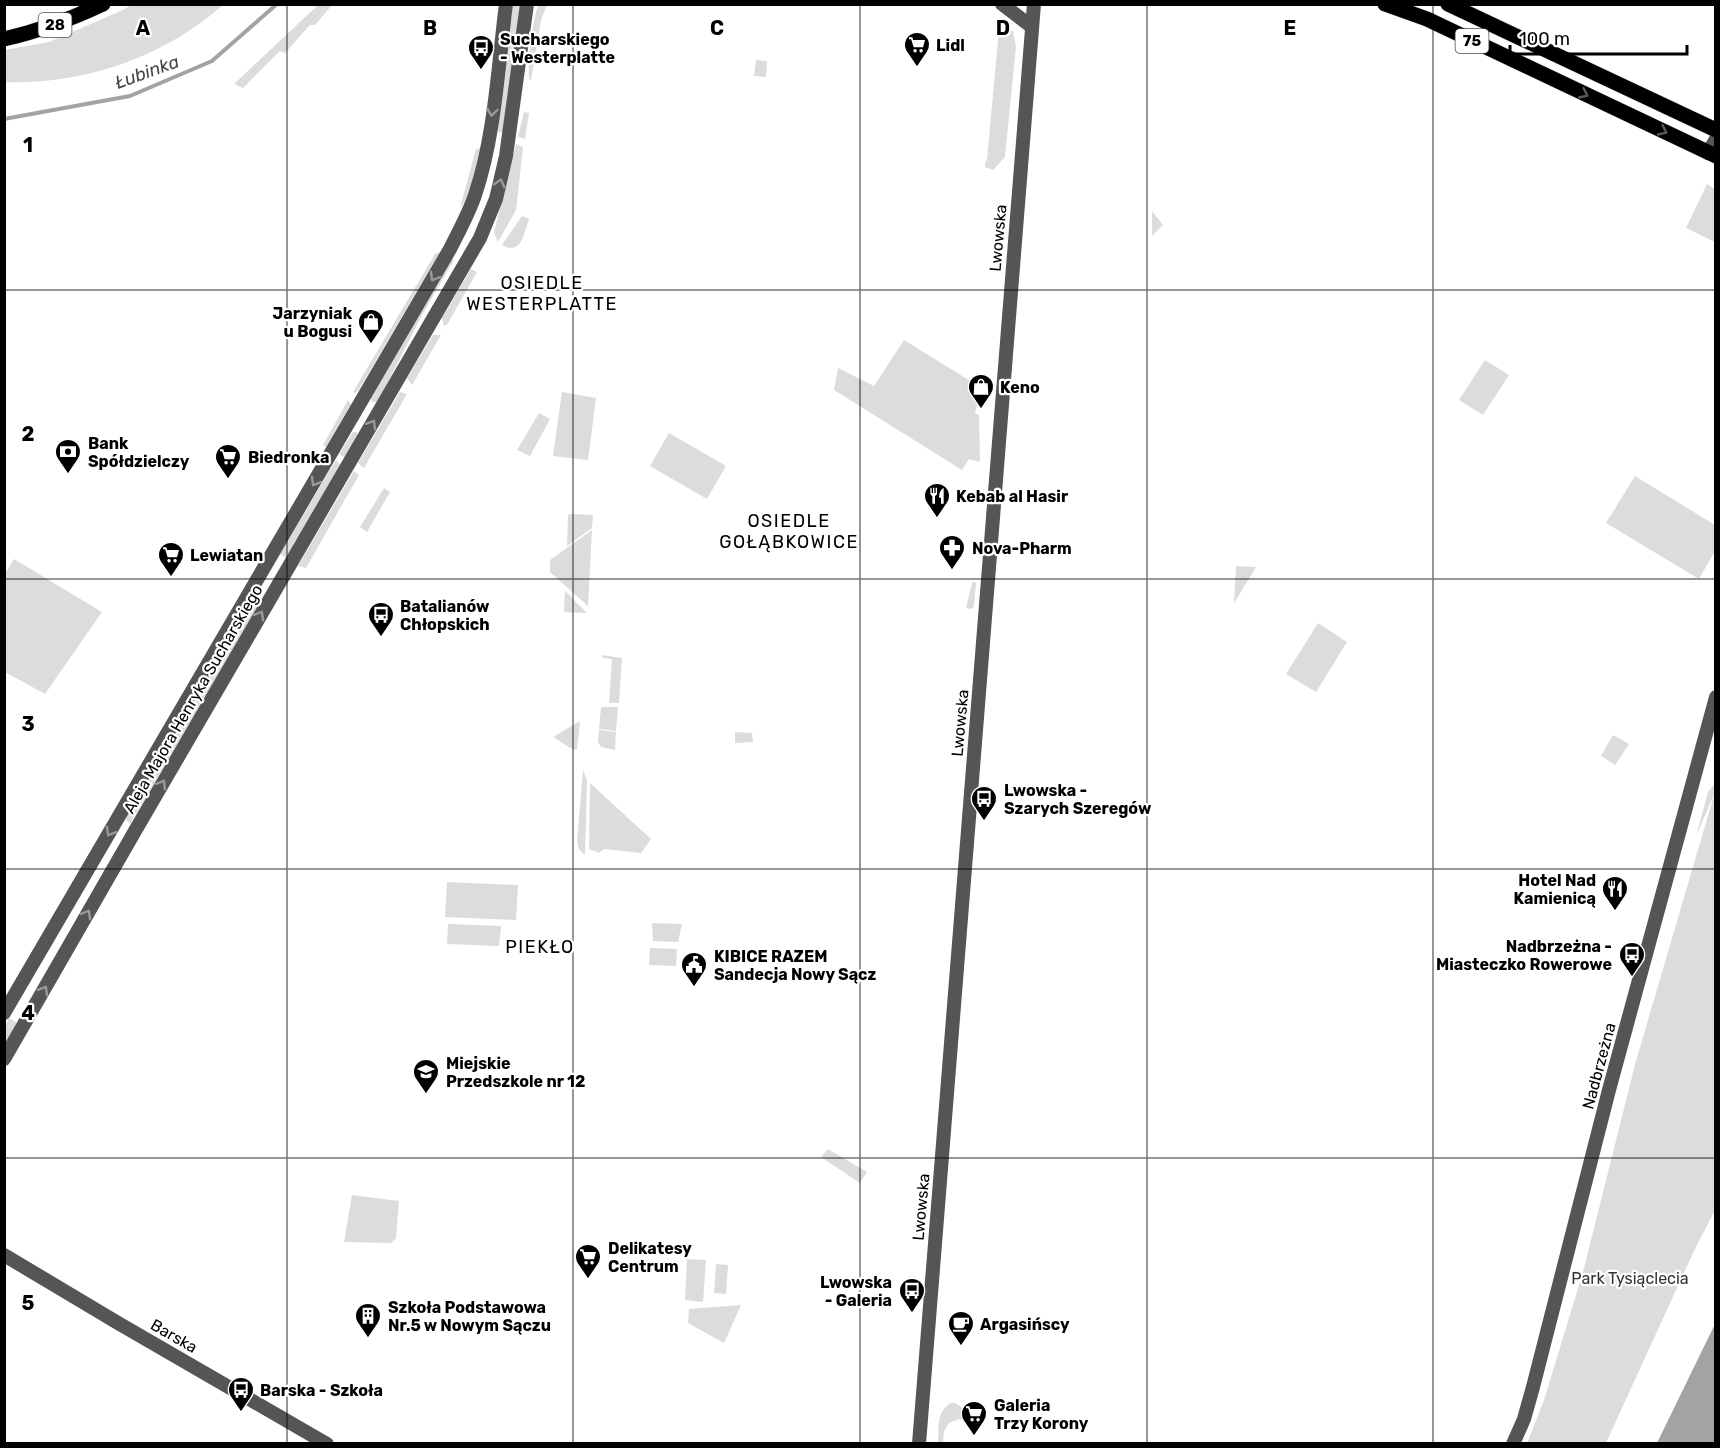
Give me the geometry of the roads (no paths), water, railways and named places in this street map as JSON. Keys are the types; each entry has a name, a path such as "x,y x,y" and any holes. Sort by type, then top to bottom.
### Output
{"main road":[{"name":"28","path":"4,39 63,23 104,4"},
{"name":"75","path":"1384,4 1427,19 1713,150"},
{"name":"75","path":"1448,4 1716,130"}],"street":[{"name":"Aleja Majora Henryka Sucharskiego","path":"4,1013 458,233 471,206 483,167 506,4"},
{"name":"Aleja Majora Henryka Sucharskiego","path":"4,1059 480,238 496,199 502,177 527,4"},
{"name":"Aleja Majora Henryka Sucharskiego","path":"526,20 533,4"},
{"path":"1002,4 1032,27"},
{"name":"Lwowska","path":"919,1443 1034,4"},
{"name":"Nadbrzeżna","path":"1513,1443 1524,1419 1533,1388 1609,1090 1716,697"},
{"name":"Barska","path":"4,1255 327,1443"}],"waterway":[{"name":"Łubinka","path":"4,119 130,96 212,61 277,4"}],"place":[{"name":"Lidl","path":"917,68"},
{"name":"Sucharskiego - Westerplatte","path":"481,71"},
{"name":"Jarzyniak u Bogusi","path":"371,345"},
{"name":"Keno","path":"981,410"},
{"name":"Bank Spółdzielczy","path":"68,475"},
{"name":"Biedronka","path":"228,480"},
{"name":"Kebab al Hasir","path":"937,519"},
{"name":"Nova-Pharm","path":"952,571"},
{"name":"Lewiatan","path":"171,578"},
{"name":"Batalianów Chłopskich","path":"381,638"},
{"name":"Lwowska - Szarych Szeregów","path":"984,822"},
{"name":"Hotel Nad Kamienicą","path":"1615,912"},
{"name":"Nadbrzeżna - Miasteczko Rowerowe","path":"1632,978"},
{"name":"KIBICE RAZEM Sandecja Nowy Sącz","path":"694,988"},
{"name":"Miejskie Przedszkole nr 12","path":"426,1095"},
{"name":"Delikatesy Centrum","path":"588,1280"},
{"name":"Lwowska - Galeria","path":"912,1314"},
{"name":"Szkoła Podstawowa Nr.5 w Nowym Sączu","path":"368,1339"},
{"name":"Argasińscy","path":"961,1347"},
{"name":"Barska - Szkoła","path":"241,1413"},
{"name":"Galeria Trzy Korony","path":"974,1437"}],"district":[{"name":"OSIEDLE WESTERPLATTE","path":"542,293"},
{"name":"OSIEDLE GOŁĄBKOWICE","path":"789,531"},
{"name":"PIEKŁO","path":"540,947"}],"park label":[{"name":"Park Tysiąclecia","path":"1630,1278"}]}
